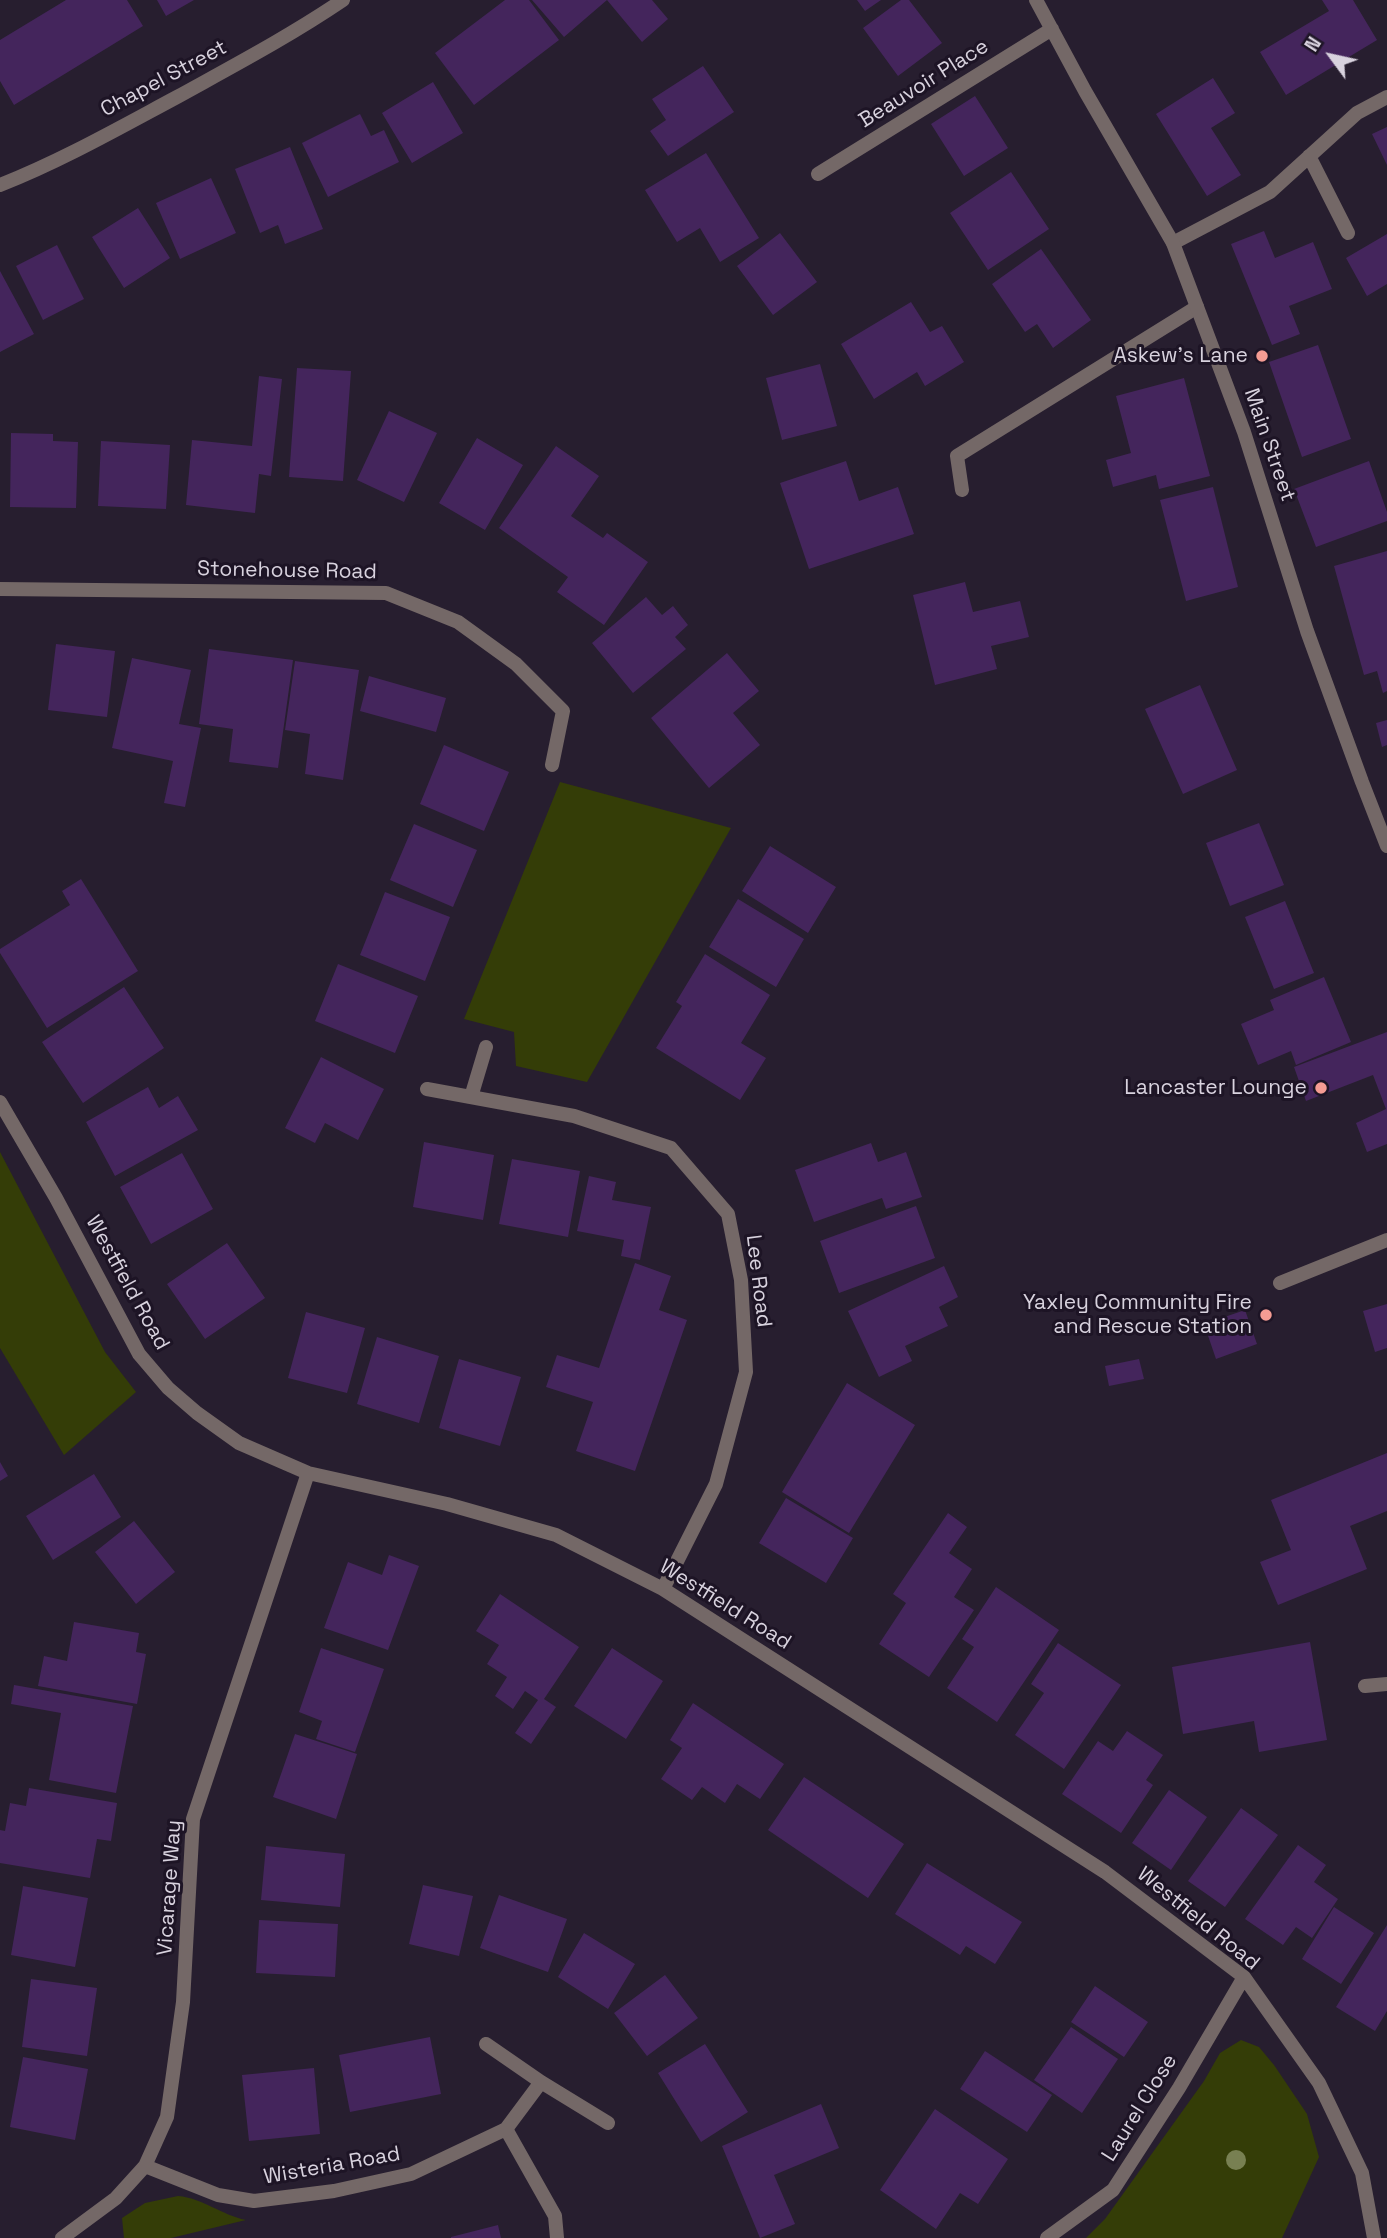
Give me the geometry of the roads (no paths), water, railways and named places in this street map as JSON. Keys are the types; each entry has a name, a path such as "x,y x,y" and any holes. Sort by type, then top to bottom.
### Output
{"street":[{"name":"Chapel Street","path":"0,185 146,113 302,28 343,0"},
{"name":"Main Street","path":"1036,0 1173,243 1244,432 1307,631 1387,846"},
{"name":"Beauvoir Place","path":"818,174 1052,29"},
{"path":"1173,243 1270,192 1357,113 1387,97"},
{"path":"1309,156 1348,233"},
{"path":"962,490 957,456 1197,307"},
{"name":"Stonehouse Road","path":"0,589 386,593 458,622 516,664 562,711 552,765"},
{"path":"471,1097 486,1047"},
{"name":"Lee Road","path":"426,1089 574,1116 671,1148 728,1214 741,1280 747,1373 716,1484 663,1589"},
{"name":"Westfield Road","path":"0,1102 56,1198 139,1354 168,1388 239,1443 308,1474 447,1504 556,1535 663,1589 1105,1872 1244,1977 1319,2083 1362,2172 1374,2238"},
{"path":"1280,1283 1387,1240"},
{"name":"Vicarage Way","path":"62,2238 116,2198 145,2166 167,2117 183,2002 193,1819 308,1474"},
{"path":"1365,1686 1387,1685"},
{"name":"Laurel Close","path":"1047,2238 1113,2190 1179,2088 1244,1977"},
{"path":"486,2044 608,2123"},
{"name":"Wisteria Road","path":"145,2166 218,2195 254,2201 334,2191 411,2174 506,2129 541,2082"},
{"path":"506,2129 555,2216 556,2238"}],"place":[{"name":"Askew's Lane","path":"1262,356"},
{"name":"Lancaster Lounge","path":"1321,1088"},
{"name":"Yaxley Community Fire and Rescue Station","path":"1266,1315"}]}
